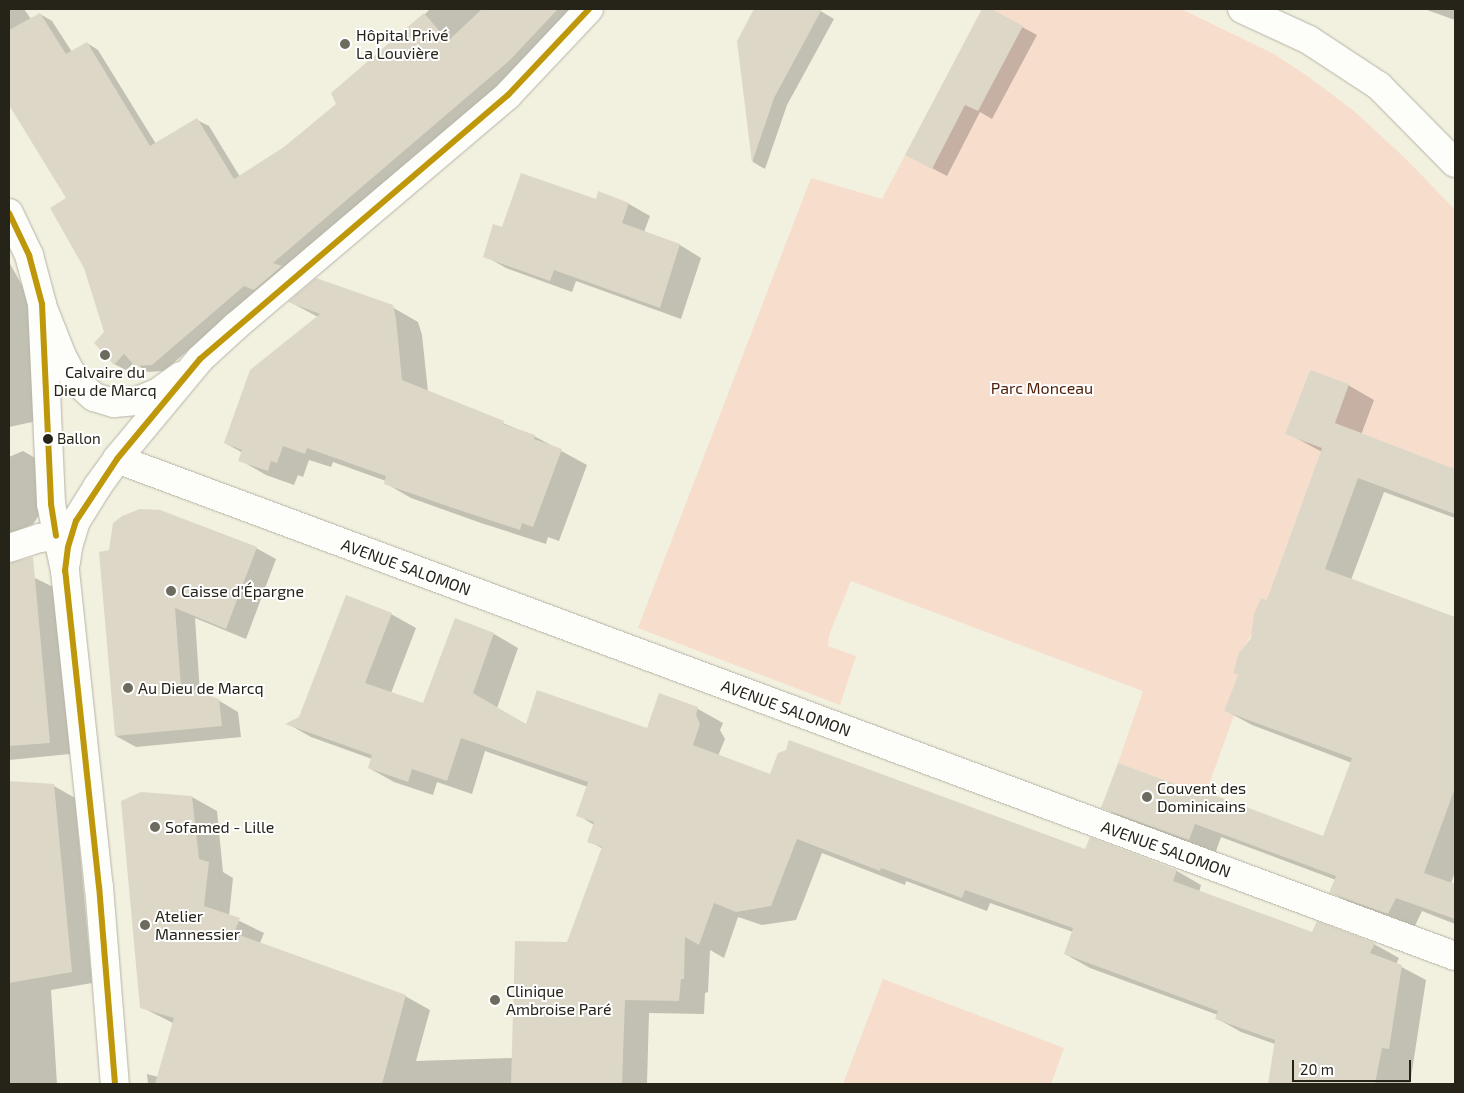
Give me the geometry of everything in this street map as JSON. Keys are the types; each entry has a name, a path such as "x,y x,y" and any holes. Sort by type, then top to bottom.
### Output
{"street":[{"path":"9,213 29,255 42,304 62,356 75,380 94,397 103,402 127,404 147,399 177,379 237,324 508,94 589,9"},
{"path":"1242,9 1309,40 1380,86 1455,163"},
{"path":"42,304 51,504 63,535 65,571 99,887 114,1084"},
{"path":"9,548 40,538 63,535 117,459 200,359"},
{"name":"AVENUE SALOMON","path":"117,459 1455,956"}],"green space":[{"name":"Parc Monceau","path":"982,9 1181,9 1274,54 1306,75 1354,111 1407,160 1455,210 1455,469 1351,429 1332,430 1349,384 1308,370 1309,372 1285,434 1322,448 1267,600 1261,598 1259,603 1262,605 1254,616 1253,632 1242,650 1235,667 1233,673 1238,675 1224,711 1234,715 1201,807 1191,790 1118,763 1143,691 851,581 829,635 828,646 856,656 840,705 638,628 811,178 882,199"},
{"path":"883,979 1064,1048 1051,1084 843,1084"}],"building":[{"path":"482,9 558,9 509,61 273,263 282,266 254,290 244,286 152,365 135,366 124,354 114,365 94,343 104,332 84,268 50,208 66,198 9,105 9,30 40,13 66,54 87,42 150,146 197,118 234,179 284,147 336,104 331,93 424,13 448,41"},
{"path":"754,9 822,9 774,98 752,163 737,41"},
{"path":"982,9 991,9 1023,26 978,111 965,105 932,169 905,155"},
{"path":"521,173 596,199 598,191 629,203 622,223 680,244 660,308 554,270 550,281 483,257 493,224 502,227"},
{"path":"316,278 393,305 402,380 504,421 503,424 535,435 534,439 562,449 533,527 522,523 520,530 384,484 386,476 307,448 305,454 283,446 277,463 271,461 268,471 238,461 242,450 224,443 250,370 320,314 288,302"},
{"path":"1310,370 1349,384 1335,423 1455,469 1455,514 1358,478 1325,569 1455,617 1455,788 1424,873 1455,884 1455,919 1396,898 1388,914 1329,893 1336,876 1195,824 1189,840 1101,808 1118,763 1205,795 1206,792 1323,836 1352,758 1224,711 1238,675 1233,673 1239,653 1251,638 1254,614 1261,598 1267,600 1322,448 1285,434"},
{"name":"Caisse d'Épargne","path":"140,509 160,510 257,547 226,629 175,608 181,686 219,699 222,726 115,736 99,552 109,550 113,523 122,516"},
{"path":"33,557 50,743 9,746 9,563"},
{"path":"346,595 392,613 365,683 423,703 455,618 494,633 473,693 526,724 537,690 647,728 659,693 698,707 696,715 700,724 693,745 770,774 778,753 786,750 789,740 1085,849 1090,837 1177,870 1173,881 1312,932 1317,921 1375,943 1370,953 1402,965 1389,1049 1382,1048 1375,1084 1268,1084 1275,1040 1215,1019 1218,1011 1064,954 1073,928 965,890 962,898 881,868 880,871 797,839 771,906 736,912 714,903 699,945 685,937 684,979 681,979 679,1001 625,1000 622,1084 511,1084 515,941 567,942 602,847 587,842 594,822 576,816 588,782 461,738 447,781 412,769 408,782 368,768 372,755 285,724 299,717"},
{"path":"9,781 54,784 72,972 9,983"},
{"path":"141,792 192,796 199,859 209,862 204,906 240,918 234,933 406,995 382,1084 155,1084 174,1018 140,1008 121,801"}],"transit line":[{"path":"115,1084 99,887 65,571 68,547 76,521 117,459 200,359 508,95 589,9"},
{"path":"9,213 29,255 42,304 51,504 56,536"}],"place":[{"name":"Hôpital Privé La Louvière","path":"345,44"},
{"name":"Calvaire du Dieu de Marcq","path":"105,355"},
{"name":"Ballon","path":"48,439"},
{"name":"Caisse d'Épargne","path":"171,591"},
{"name":"Au Dieu de Marcq","path":"128,688"},
{"name":"Couvent des Dominicains","path":"1147,797"},
{"name":"Sofamed - Lille","path":"155,827"},
{"name":"Atelier Mannessier","path":"145,925"},
{"name":"Clinique Ambroise Paré","path":"495,1000"}]}
